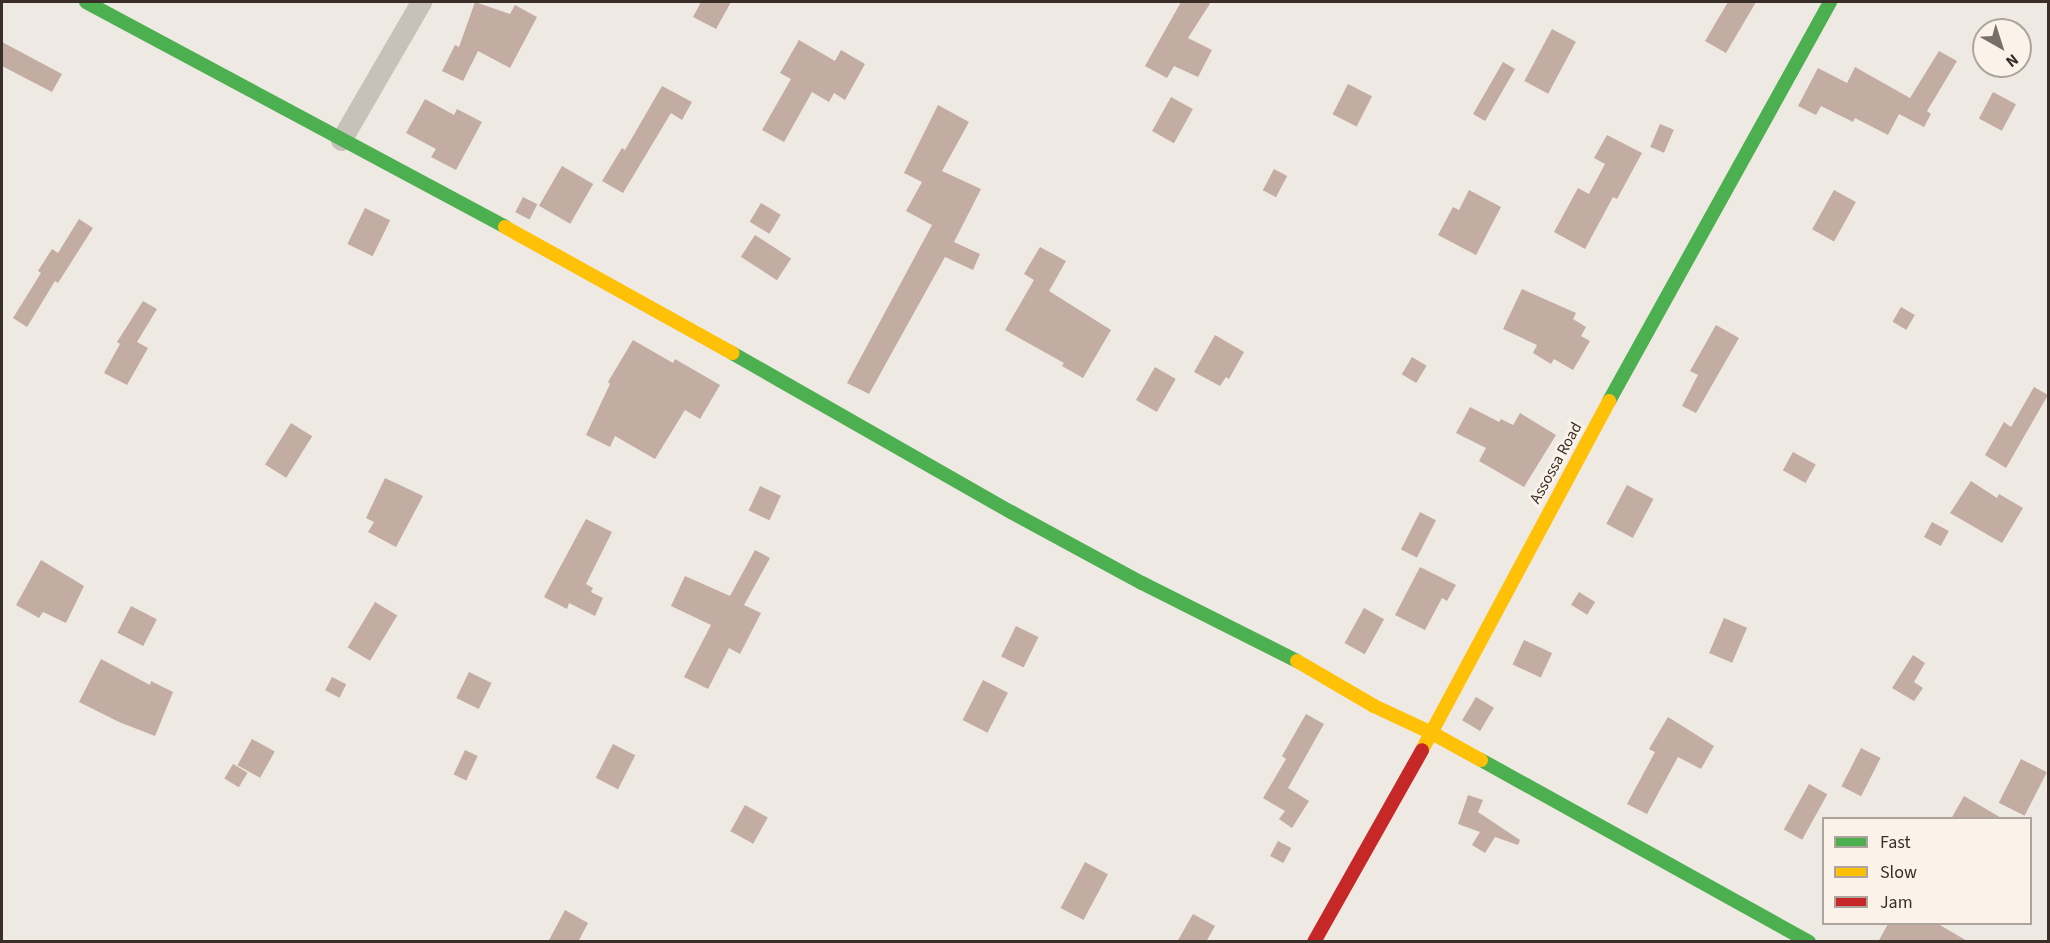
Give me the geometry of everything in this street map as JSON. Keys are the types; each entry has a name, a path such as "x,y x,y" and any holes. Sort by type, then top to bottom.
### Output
{"street":[{"path":"86,2 615,286 1031,523 1142,583 1275,648 1374,706 1432,733 1809,942"},
{"path":"341,140 421,2"},
{"name":"Assossa Road","path":"1314,942 1432,733 1545,516 1830,2"}],"building":[{"path":"475,2 510,14 515,5 537,17 510,68 478,51 463,81 442,71 455,45 459,47"},
{"path":"701,2 731,2 716,29 693,17"},
{"path":"1181,2 1211,2 1188,38 1212,50 1198,77 1174,66 1167,78 1145,66"},
{"path":"1728,2 1756,2 1726,53 1705,41"},
{"path":"1552,29 1576,42 1548,94 1524,81"},
{"path":"799,40 835,61 841,50 865,64 845,100 834,93 829,102 812,92 784,142 762,130 791,79 780,73"},
{"path":"2,42 62,74 52,92 2,66"},
{"path":"1939,51 1957,61 1927,111 1931,114 1924,127 1899,114 1888,135 1855,118 1853,122 1821,106 1816,115 1798,106 1818,68 1847,83 1855,67 1910,98"},
{"path":"1503,62 1515,69 1485,121 1473,114"},
{"path":"1348,84 1372,96 1357,127 1333,114"},
{"path":"662,86 692,102 682,120 671,113 623,193 602,181 622,148 625,150"},
{"path":"1993,92 2016,104 2002,131 1979,118"},
{"path":"1171,97 1193,109 1174,143 1152,131"},
{"path":"425,99 454,115 457,109 482,122 456,170 431,157 436,149 406,133"},
{"path":"938,105 969,122 942,171 981,189 954,242 980,254 973,270 945,257 869,394 847,383 932,225 906,211 922,182 904,173"},
{"path":"1660,124 1674,130 1664,153 1650,147"},
{"path":"1607,135 1642,153 1617,199 1613,197 1585,249 1554,232 1578,188 1589,194 1605,164 1594,158"},
{"path":"562,166 593,184 570,224 539,206"},
{"path":"1274,169 1287,176 1276,197 1263,190"},
{"path":"1469,190 1501,207 1476,255 1438,235 1453,207 1459,210"},
{"path":"1834,190 1856,202 1834,241 1812,229"},
{"path":"523,197 537,204 530,219 515,212"},
{"path":"761,203 781,215 769,234 750,222"},
{"path":"365,208 390,220 373,256 347,244"},
{"path":"79,219 93,228 58,283 55,281 27,327 13,318 41,273 38,271 52,249 58,253"},
{"path":"755,235 791,258 777,280 741,257"},
{"path":"1040,247 1066,261 1049,291 1111,330 1083,378 1062,366 1064,363 1005,330 1034,280 1024,274"},
{"path":"1522,289 1576,313 1573,319 1586,327 1581,336 1590,341 1573,370 1554,359 1551,364 1533,353 1537,345 1503,329"},
{"path":"143,301 157,309 137,342 148,348 127,385 104,373 120,344 117,342"},
{"path":"1901,307 1915,315 1906,330 1892,322"},
{"path":"1716,325 1739,338 1696,413 1682,406 1698,375 1690,371"},
{"path":"1215,335 1244,352 1229,379 1226,377 1220,386 1194,372"},
{"path":"633,340 673,363 675,359 720,385 700,419 685,410 655,459 615,436 610,447 586,435 610,384 608,382"},
{"path":"1412,357 1427,366 1416,383 1402,374"},
{"path":"1155,367 1176,379 1157,412 1136,400"},
{"path":"2034,387 2048,395 2006,468 1985,455 2004,422 2011,427"},
{"path":"1470,407 1499,422 1501,419 1513,425 1520,413 1556,435 1524,487 1479,461 1486,448 1456,433"},
{"path":"291,423 312,436 286,478 265,465"},
{"path":"1793,452 1816,465 1806,483 1783,470"},
{"path":"385,478 423,496 396,547 368,532 374,522 366,518"},
{"path":"1971,481 1997,498 1999,494 2023,508 2002,543 1950,513"},
{"path":"1627,485 1653,499 1633,538 1606,524"},
{"path":"760,486 781,496 769,520 749,510"},
{"path":"1420,512 1436,520 1417,558 1401,549"},
{"path":"586,519 612,532 586,584 593,588 591,592 603,598 595,616 569,603 567,609 544,597"},
{"path":"1932,522 1949,531 1941,546 1924,537"},
{"path":"755,550 770,558 744,605 761,613 740,654 729,648 708,689 684,677 711,625 671,606 685,576 730,596"},
{"path":"41,560 84,586 66,623 43,612 39,618 16,605"},
{"path":"1420,567 1456,585 1447,601 1442,598 1425,630 1395,615"},
{"path":"1579,592 1595,602 1587,615 1571,605"},
{"path":"375,602 397,615 370,661 348,647"},
{"path":"131,606 157,619 143,646 117,633"},
{"path":"1364,608 1384,619 1365,654 1345,643"},
{"path":"1724,618 1747,628 1732,663 1709,653"},
{"path":"1016,626 1038,637 1024,668 1001,657"},
{"path":"1524,640 1552,653 1541,678 1513,664"},
{"path":"1913,655 1925,663 1914,682 1923,688 1914,701 1892,688"},
{"path":"101,659 150,685 151,681 173,692 155,736 119,722 79,702"},
{"path":"469,672 491,683 479,709 456,698"},
{"path":"332,677 346,684 339,698 325,690"},
{"path":"983,680 1008,693 988,733 963,720"},
{"path":"1476,697 1494,708 1480,731 1462,720"},
{"path":"1306,714 1324,724 1288,788 1309,801 1292,828 1279,819 1285,811 1263,798 1286,759 1282,756"},
{"path":"1668,717 1714,746 1701,769 1678,757 1647,814 1627,804 1655,752 1649,749"},
{"path":"252,739 275,752 260,778 237,765"},
{"path":"613,744 635,755 618,789 596,778"},
{"path":"1861,748 1881,758 1861,796 1841,786"},
{"path":"465,750 478,756 466,780 454,774"},
{"path":"2021,759 2047,772 2025,816 1999,803"},
{"path":"233,764 248,773 239,787 224,779"},
{"path":"1809,784 1827,794 1802,840 1784,829"},
{"path":"1468,795 1483,800 1478,812 1520,840 1518,845 1495,837 1485,853 1472,845 1480,832 1458,824"},
{"path":"1964,796 2000,817 1952,817"},
{"path":"745,805 768,818 753,844 730,831"},
{"path":"1278,841 1291,848 1283,863 1270,856"},
{"path":"1085,862 1108,874 1084,920 1061,908"},
{"path":"565,910 588,923 578,942 548,942"},
{"path":"1193,914 1215,926 1206,942 1177,942"},
{"path":"1887,925 1940,925 1969,942 1878,942"}],"traffic: fast":[{"path":"86,2 505,227"},
{"path":"1609,401 1830,2"},
{"path":"732,353 1011,512 1142,583 1297,661"},
{"path":"1481,760 1809,942"}],"traffic: slow":[{"path":"505,227 732,353"},
{"path":"1422,750 1609,401"},
{"path":"1297,661 1374,706 1432,733 1481,760"}],"traffic: jam":[{"path":"1314,942 1422,750"}]}
